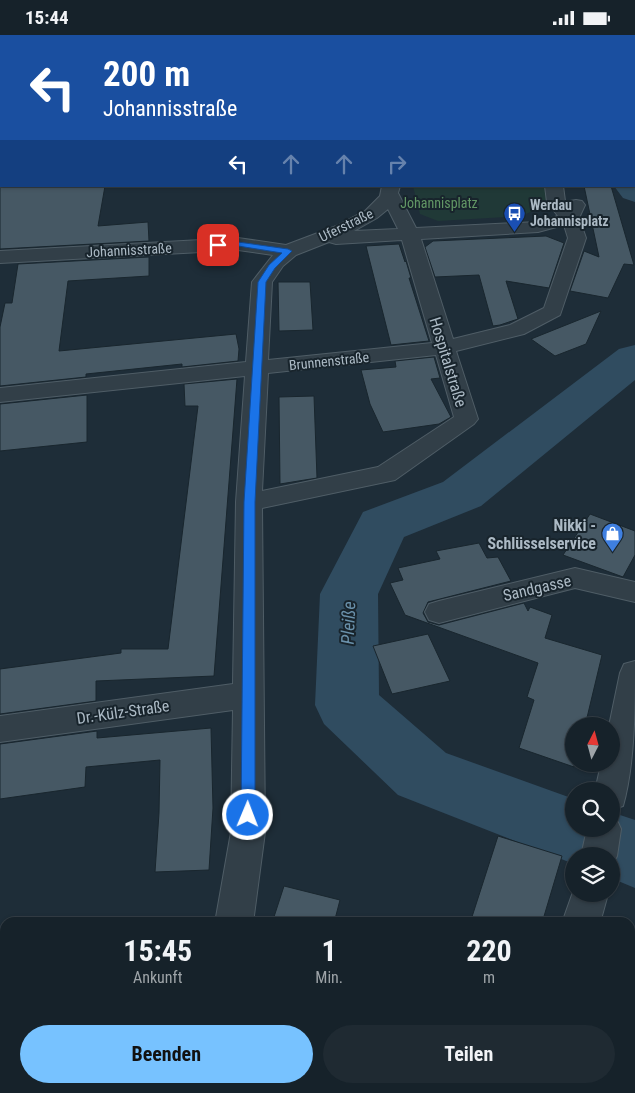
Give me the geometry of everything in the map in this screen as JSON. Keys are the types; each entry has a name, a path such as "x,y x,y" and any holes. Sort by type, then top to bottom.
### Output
{"street":[{"path":"554,187 556,202 570,218"},
{"path":"570,218 576,204 572,187"},
{"name":"Hospitalstraße","path":"249,502 386,474 466,419 410,234 391,191"},
{"name":"Uferstraße","path":"288,251 364,219 381,208 391,191"},
{"path":"318,239 538,227 570,218"},
{"name":"Brunnenstraße","path":"0,395 444,348 517,330 554,311 577,238 570,218"},
{"name":"Johannisstraße","path":"0,257 238,244 288,251"},
{"path":"236,917 248,832 249,502 262,282 272,267 288,251"},
{"name":"Sandgasse","path":"439,612 575,577 635,592"},
{"path":"614,782 635,673"},
{"name":"Dr.-Külz-Straße","path":"0,729 247,695"},
{"path":"583,917 588,902"}],"green space":[{"name":"Johannisplatz","path":"413,187 546,187 549,203 522,216 438,221 420,214"}],"building":[{"path":"0,187 105,187 98,226 148,222 149,241 0,249"},
{"path":"584,187 611,187 634,265 624,264 608,298 570,291 584,251 599,257"},
{"path":"546,236 564,243 549,288 506,281 518,319 493,326 479,275 435,277 425,247 433,241"},
{"path":"399,244 406,261 411,278 409,278 429,341 391,345 366,246"},
{"path":"149,257 149,276 68,281 59,351 236,334 239,349 238,361 182,367 182,364 86,374 86,377 0,386 0,327 5,303 12,303 18,264"},
{"path":"278,282 310,282 313,330 279,331"},
{"path":"601,311 586,344 555,356 531,339"},
{"path":"434,357 440,378 431,379 451,417 439,424 383,432 370,404 361,370 396,367 395,361"},
{"path":"237,379 214,676 96,681 96,701 0,714 0,669 121,653 121,649 168,649 198,406 185,406 184,384"},
{"path":"87,395 87,442 0,451 0,404"},
{"path":"314,396 317,478 280,484 279,397"},
{"path":"590,514 635,531 635,555 623,577 563,555"},
{"path":"479,543 487,558 498,557 511,581 428,602 423,613 428,622 439,625 524,603 528,611 530,607 552,615 545,638 602,655 587,717 565,717 565,764 519,748 534,700 527,697 538,663 405,615 390,583 403,580 398,568 440,559 436,551"},
{"path":"428,634 450,681 392,694 373,646"},
{"path":"211,728 213,808 209,870 155,872 160,760 86,767 85,787 0,799 0,744 97,731 97,738"},
{"path":"498,836 562,856 544,917 472,917"},
{"path":"284,886 340,900 336,917 274,917"}],"waterway":[{"name":"Pleiße","path":"632,187 635,191"},
{"name":"Pleiße","path":"635,358 462,494 382,525 349,594 347,705 422,774 635,854"}],"place":[{"name":"Werdau Johannisplatz","path":"514,232"},
{"name":"Nikki - Schlüsselservice","path":"612,553"}],"route":[{"path":"218,245 238,244 288,251 272,267 262,282 249,502 248,815"}]}
